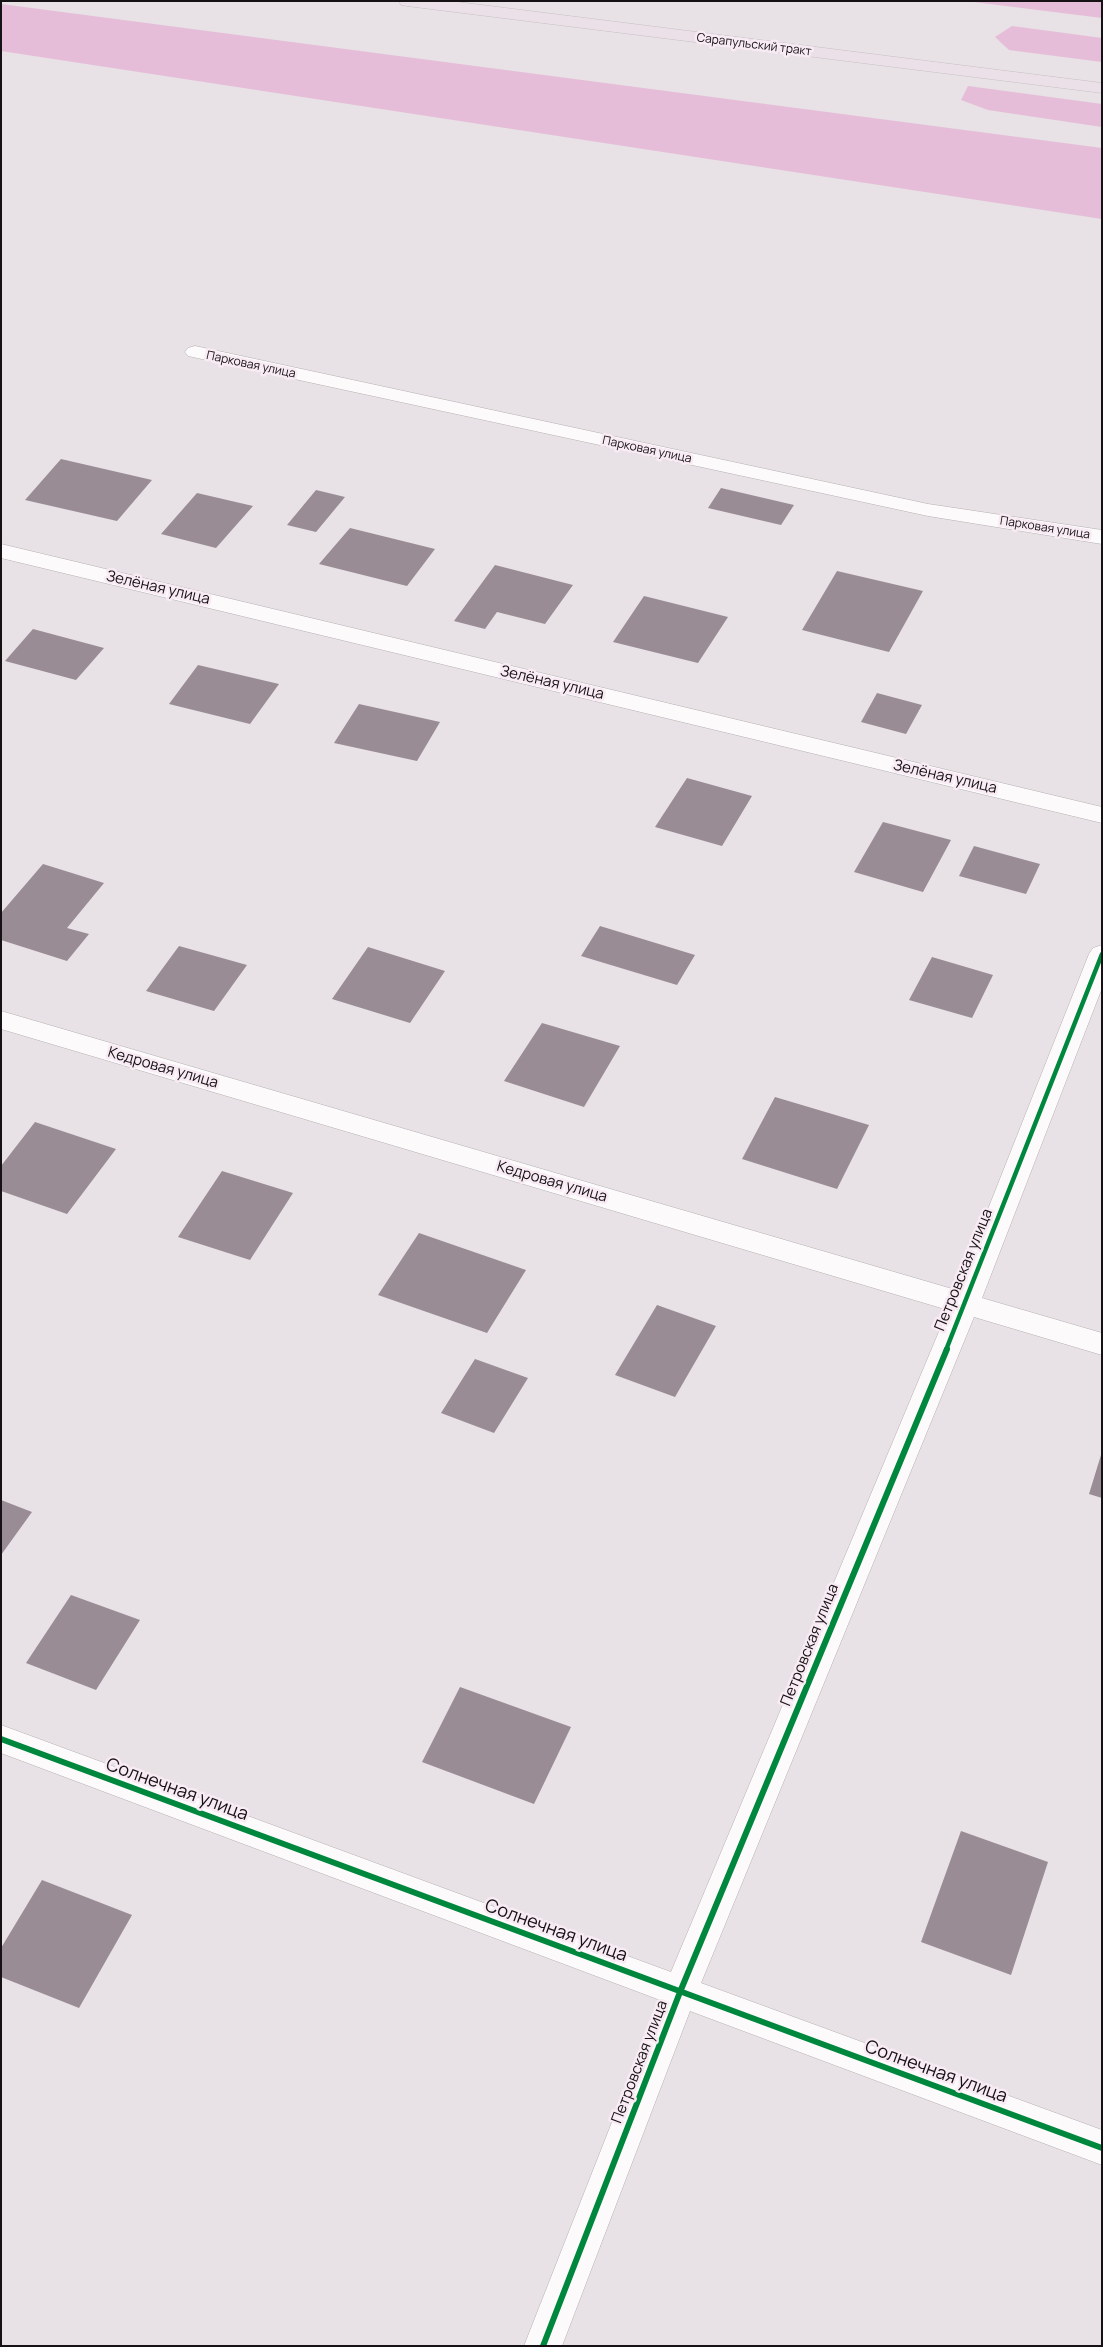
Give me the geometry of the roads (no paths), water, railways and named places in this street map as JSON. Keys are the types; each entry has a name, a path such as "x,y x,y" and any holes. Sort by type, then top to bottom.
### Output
{"main road":[{"name":"Сарапульский тракт","path":"407,1 1102,88"}],"street":[{"name":"Парковая улица","path":"195,352 928,510 1102,537"},
{"name":"Зелёная улица","path":"1,551 1102,815"},
{"name":"Петровская улица","path":"543,2346 680,1992 965,1304 1102,954"},
{"name":"Кедровая улица","path":"1,1020 1102,1344"},
{"name":"Солнечная улица","path":"1,1739 1102,2148"}]}
